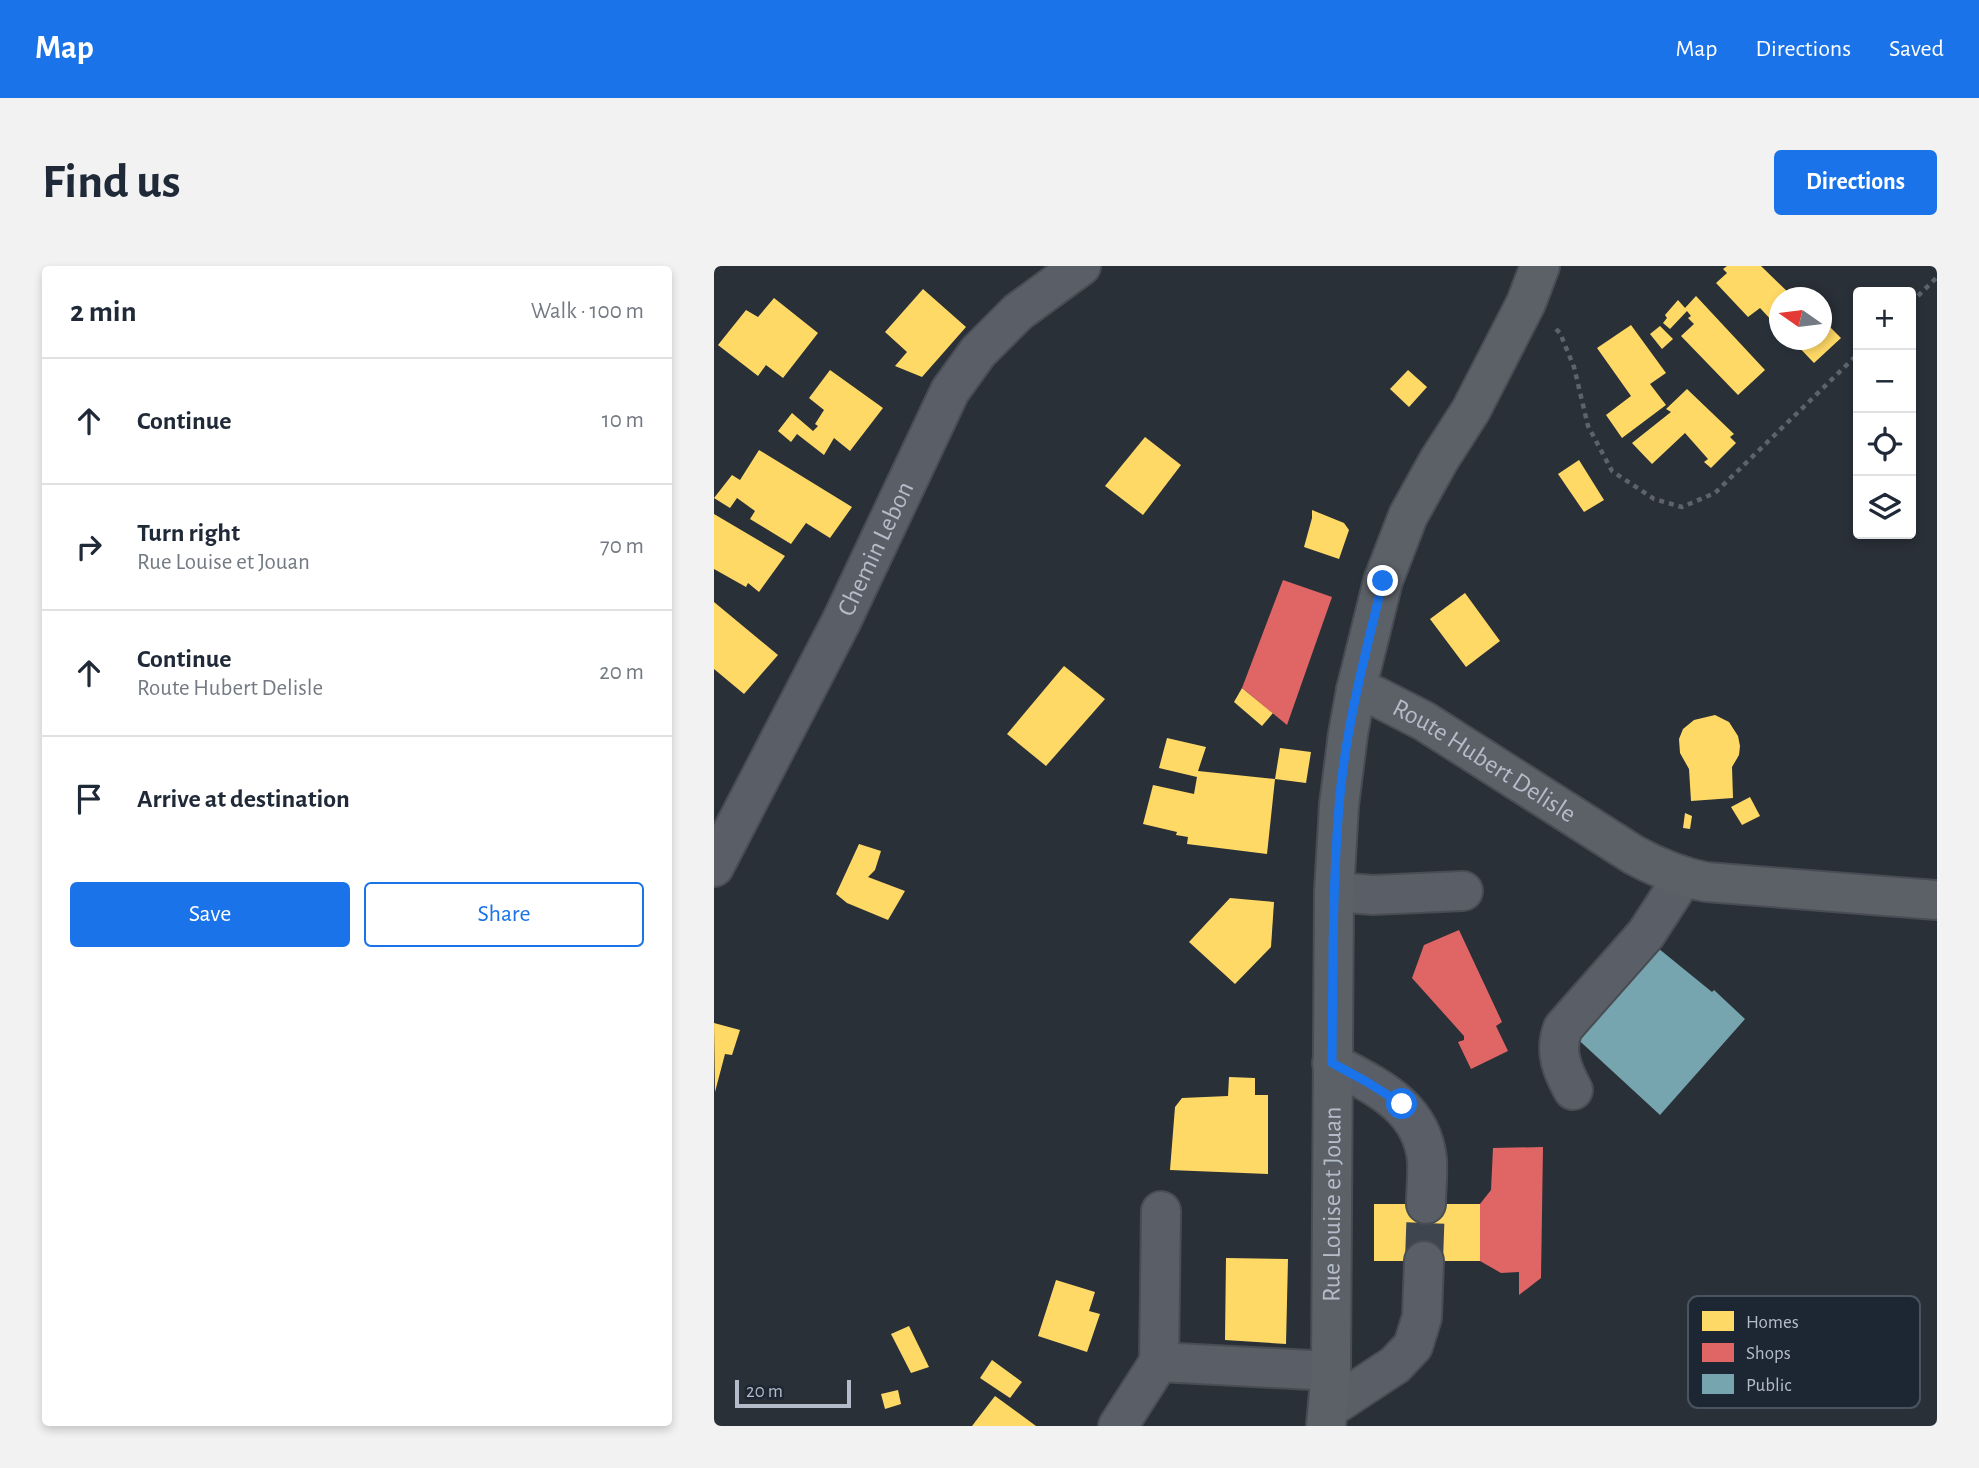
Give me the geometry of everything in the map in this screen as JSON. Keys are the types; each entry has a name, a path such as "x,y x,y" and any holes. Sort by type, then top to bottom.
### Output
{"main road":[{"path":"1356,690 1383,581 1408,516 1471,410 1526,303 1539,266"},
{"name":"Route Hubert Delisle","path":"1356,690 1375,696 1424,721 1658,869 1706,882 1937,900"},
{"name":"Rue Louise et Jouan","path":"1327,1418 1331,1371 1334,892 1339,805 1356,690"}],"street":[{"name":"Chemin Lebon","path":"714,867 842,620 950,391 978,352 1018,312 1081,266"},
{"path":"1573,1090 1563,1072 1558,1050 1563,1028 1646,934 1683,877"},
{"path":"1334,892 1373,895 1463,891"},
{"path":"1332,1063 1402,1104 1419,1129 1427,1159 1426,1204"},
{"path":"1118,1426 1159,1362 1161,1211"},
{"path":"1327,1418 1395,1365 1413,1346 1422,1317 1424,1261"},
{"path":"1159,1362 1331,1371"}],"path":[{"path":"1916,298 1937,277"},
{"path":"1526,303 1560,333 1574,367 1588,426 1612,471 1654,499 1682,507 1715,494 1853,359"}],"building: Homes":[{"path":"1727,266 1761,266 1783,287 1769,287 1769,318 1760,308 1748,317 1716,283 1727,273 1723,269"},
{"path":"923,289 966,327 922,377 895,366 907,352 885,332"},
{"path":"1696,296 1765,370 1738,395 1681,336 1694,324 1688,318 1691,316 1687,311 1670,329 1663,323 1667,318 1665,315 1678,300 1685,308"},
{"path":"774,298 818,333 783,378 766,365 758,376 718,345 746,310 758,317"},
{"path":"1631,325 1666,373 1650,384 1666,405 1622,438 1606,415 1631,396 1597,348"},
{"path":"1660,326 1673,339 1662,349 1650,334"},
{"path":"1832,329 1841,338 1832,346"},
{"path":"1802,350 1828,350 1814,363"},
{"path":"830,370 883,408 850,451 834,438 824,455 797,434 791,442 778,431 792,413 813,431 818,426 815,424 824,410 809,398"},
{"path":"1408,370 1427,387 1409,407 1390,389"},
{"path":"1687,389 1734,434 1730,437 1736,443 1711,468 1704,462 1708,459 1685,433 1652,464 1632,443 1671,412 1666,409"},
{"path":"1145,437 1181,465 1143,515 1105,486"},
{"path":"759,450 852,507 830,538 806,523 791,544 750,519 755,511 737,498 730,508 714,498 732,475 740,480"},
{"path":"1579,460 1604,500 1584,512 1558,474"},
{"path":"1312,510 1344,523 1349,530 1339,559 1304,547"},
{"path":"714,514 785,556 759,592 748,583 746,587 714,569"},
{"path":"1465,593 1500,641 1466,667 1430,619"},
{"path":"714,602 778,655 744,694 714,669"},
{"path":"1064,666 1105,699 1046,766 1007,734"},
{"path":"1242,688 1273,713 1262,726 1234,702"},
{"path":"1715,715 1729,722 1738,736 1739,755 1732,767 1733,798 1691,801 1689,769 1680,753 1679,739 1683,729 1694,720"},
{"path":"1167,738 1206,747 1198,771 1275,779 1267,854 1187,844 1188,837 1176,835 1177,832 1143,824 1153,785 1194,794 1197,777 1159,768"},
{"path":"1280,748 1311,752 1306,783 1275,779"},
{"path":"1750,797 1760,816 1742,825 1731,807"},
{"path":"1685,813 1692,816 1690,829 1683,828"},
{"path":"859,844 881,851 875,870 868,877 905,891 888,920 847,903 836,894"},
{"path":"1230,898 1274,902 1271,947 1235,984 1189,942"},
{"path":"714,1023 740,1030 732,1055 725,1054 715,1092"},
{"path":"1229,1077 1255,1078 1255,1095 1268,1095 1268,1174 1170,1170 1175,1107 1182,1098 1228,1096"},
{"path":"1374,1204 1480,1204 1480,1261 1374,1261"},
{"path":"1226,1258 1288,1259 1286,1344 1225,1340"},
{"path":"1056,1280 1095,1292 1089,1311 1100,1314 1087,1352 1038,1336"},
{"path":"909,1326 929,1367 911,1373 891,1334"},
{"path":"992,1360 1022,1382 1010,1398 980,1378"},
{"path":"898,1390 901,1404 885,1409 881,1394"},
{"path":"995,1396 1036,1426 972,1426"}],"building: Shops":[{"path":"1283,580 1332,597 1287,725 1242,688"},
{"path":"1459,930 1502,1022 1496,1026 1508,1051 1471,1069 1458,1042 1464,1040 1464,1036 1412,978 1424,945"},
{"path":"1543,1147 1541,1278 1519,1295 1519,1272 1501,1273 1480,1261 1480,1204 1491,1190 1493,1148"}],"building: Public":[{"path":"1653,944 1712,992 1714,990 1745,1019 1660,1115 1571,1033"}],"tunnel":[{"path":"1424,1261 1426,1204"}],"route":[{"path":"1383,581 1356,690 1339,805 1334,892 1332,1063 1402,1104"}]}
